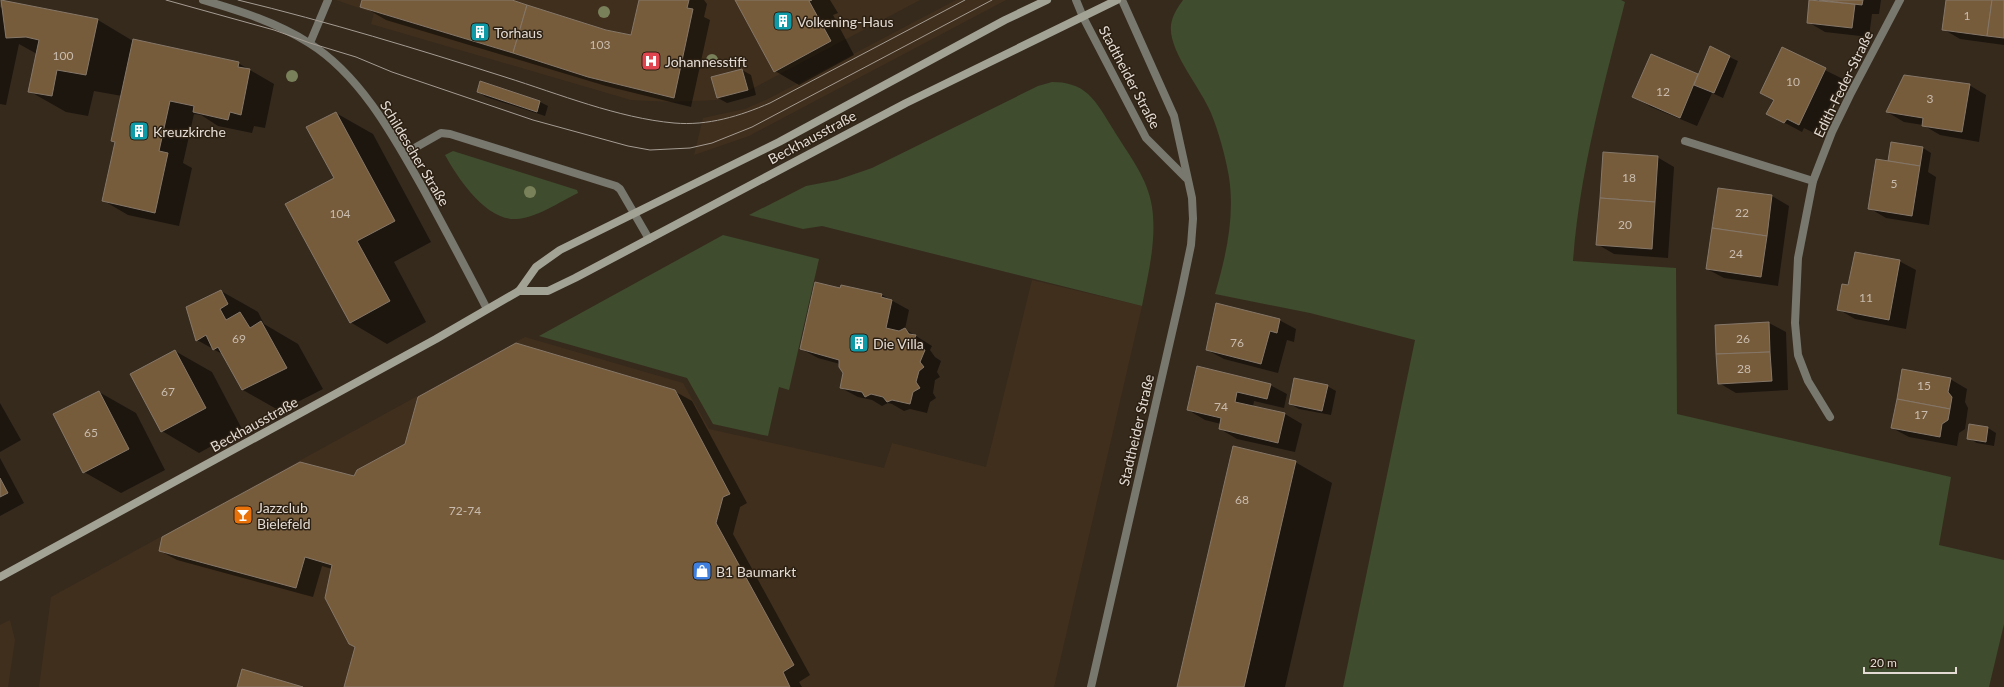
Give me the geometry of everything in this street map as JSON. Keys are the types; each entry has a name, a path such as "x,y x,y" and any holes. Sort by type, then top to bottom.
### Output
{"main road":[{"name":"Beckhausstraße","path":"0,577 436,340 519,291 536,267 560,250 634,215 779,142 1005,20 1047,0"},
{"name":"Beckhausstraße","path":"519,291 548,291 906,103 1118,0"}],"street":[{"name":"Schildescher Straße","path":"203,0 259,17 310,43 332,61 368,100 404,154 456,248 487,309"},
{"path":"310,43 328,0"},
{"name":"Stadtheider Straße","path":"1076,0 1083,17 1146,138 1186,178"},
{"name":"Stadtheider Straße","path":"1090,687 1191,245 1194,219 1192,198 1186,178 1174,116 1122,0"},
{"name":"Edith-Feder-Straße","path":"1830,417 1808,381 1798,355 1795,323 1798,258 1813,181 1832,132 1900,0"},
{"path":"404,154 442,134 450,134 616,186 620,189 649,239"},
{"path":"1685,141 1813,181"}],"shaded area":[{"name":"Johannesstift","path":"336,0 920,0 748,91 716,100 673,102 631,100 371,24 374,13"},
{"path":"956,0 1006,0 749,136 694,155 703,118 745,109 768,99"},
{"path":"1032,280 1142,306 1054,687 39,687 51,597 525,337 683,383 709,429 884,468 892,443 986,467"},
{"path":"10,620 15,640 8,687 0,687 0,625"}],"green space":[{"path":"1183,0 1621,0 1625,2 1593,130 1581,194 1573,261 1676,268 1677,414 1951,477 1939,545 2004,560 2004,624 1989,687 1343,687 1415,340 1310,313 1215,294 1226,251 1230,222 1231,192 1226,161 1217,128 1206,103 1180,58 1171,35 1173,18"},
{"path":"1052,82 1067,83 1076,86 1092,98 1102,111 1142,176 1150,196 1152,207 1153,244 1142,306 822,226 803,229 749,215 806,186 837,180 872,168 1038,86"},
{"path":"453,151 577,190 578,193 532,216 516,219 505,218 494,213 484,205 474,196 457,175 445,155"},
{"path":"723,235 819,259 789,390 779,387 768,436 713,424 687,378 539,336"}],"building":[{"path":"1,0 98,19 86,75 57,70 52,96 28,92 39,40 26,37 6,38"},
{"name":"Torhaus","path":"362,0 512,0 527,5 513,53 360,7"},
{"path":"639,0 689,0 687,8 693,9 674,98 588,77 513,53 527,5 606,30 631,35"},
{"name":"Volkening-Haus","path":"735,0 812,0 809,1 831,41 774,72"},
{"path":"1809,0 1855,4 1852,28 1807,23"},
{"path":"1819,0 1863,0 1862,5"},
{"path":"1946,0 1992,0 1987,36 1942,30"},
{"path":"1992,0 2004,0 2004,38 1987,36"},
{"name":"Kreuzkirche","path":"133,39 239,62 238,67 250,69 241,115 230,112 228,120 193,112 194,106 170,101 159,151 168,153 155,213 102,201 115,142 111,141"},
{"path":"1710,46 1730,56 1714,93 1694,85"},
{"path":"1782,47 1826,68 1799,125 1787,119 1784,123 1766,114 1774,100 1760,93"},
{"path":"1651,54 1698,74 1680,118 1632,97"},
{"path":"742,69 748,90 717,98 711,77"},
{"path":"1904,75 1970,84 1962,132 1922,126 1923,118 1886,112"},
{"path":"480,81 540,101 537,112 477,92"},
{"path":"336,112 395,221 357,241 390,301 350,323 285,204 334,178 306,127"},
{"path":"1891,142 1923,147 1920,166 1888,161"},
{"path":"1603,152 1658,156 1655,202 1600,198"},
{"path":"1876,159 1920,166 1912,216 1868,209"},
{"path":"1718,188 1772,195 1767,236 1712,228"},
{"path":"1600,198 1655,202 1652,249 1596,245"},
{"path":"1712,228 1767,236 1761,277 1706,269"},
{"path":"1855,252 1900,260 1889,320 1837,310 1842,284 1848,285"},
{"name":"Die Villa","path":"815,282 840,288 841,285 882,294 881,297 892,300 886,328 899,331 905,328 909,334 916,335 914,340 918,347 925,350 920,362 924,367 919,371 916,382 920,388 913,392 910,404 892,400 887,402 883,397 871,394 865,397 862,392 840,388 843,373 839,367 839,360 800,349"},
{"path":"221,290 228,304 220,309 226,320 240,312 250,328 261,321 287,368 242,390 218,347 213,350 206,335 196,341 186,307"},
{"path":"1216,303 1280,319 1277,333 1270,331 1261,364 1206,350"},
{"path":"1769,322 1770,352 1716,354 1715,325"},
{"path":"516,343 675,390 730,494 723,497 716,523 794,665 783,672 790,687 344,687 355,647 349,644 325,598 332,565 305,557 296,588 159,551 162,537 300,462 354,476 357,470 405,444 418,397"},
{"path":"175,350 206,408 161,432 130,374"},
{"path":"1770,352 1772,381 1718,384 1716,354"},
{"path":"1197,366 1271,384 1267,399 1237,392 1235,402 1285,413 1278,443 1219,429 1221,418 1187,410"},
{"path":"1902,369 1951,378 1948,392 1952,397 1950,409 1897,399"},
{"path":"1294,378 1328,385 1322,411 1289,404"},
{"path":"99,391 129,449 83,473 53,414"},
{"path":"1897,399 1950,409 1948,420 1942,424 1940,437 1891,428"},
{"path":"1969,424 1988,427 1986,442 1967,439"},
{"path":"1233,446 1296,461 1244,687 1177,687"},
{"path":"0,478 8,493 0,497"},
{"path":"242,669 303,687 237,687"}],"tram line":[{"path":"166,0 274,30 356,57 392,72 533,120 628,146 650,150 690,148 712,143 752,127 992,0"},
{"path":"238,0 306,17 406,46 610,111 653,120 687,124 724,119 770,103 965,0"}],"place":[{"name":"Volkening-Haus","path":"783,21"},
{"name":"Torhaus","path":"480,32"},
{"name":"Johannesstift","path":"651,61"},
{"name":"Kreuzkirche","path":"139,131"},
{"name":"Die Villa","path":"859,343"},
{"name":"Jazzclub Bielefeld","path":"243,515"},
{"name":"B1 Baumarkt","path":"702,571"}]}
